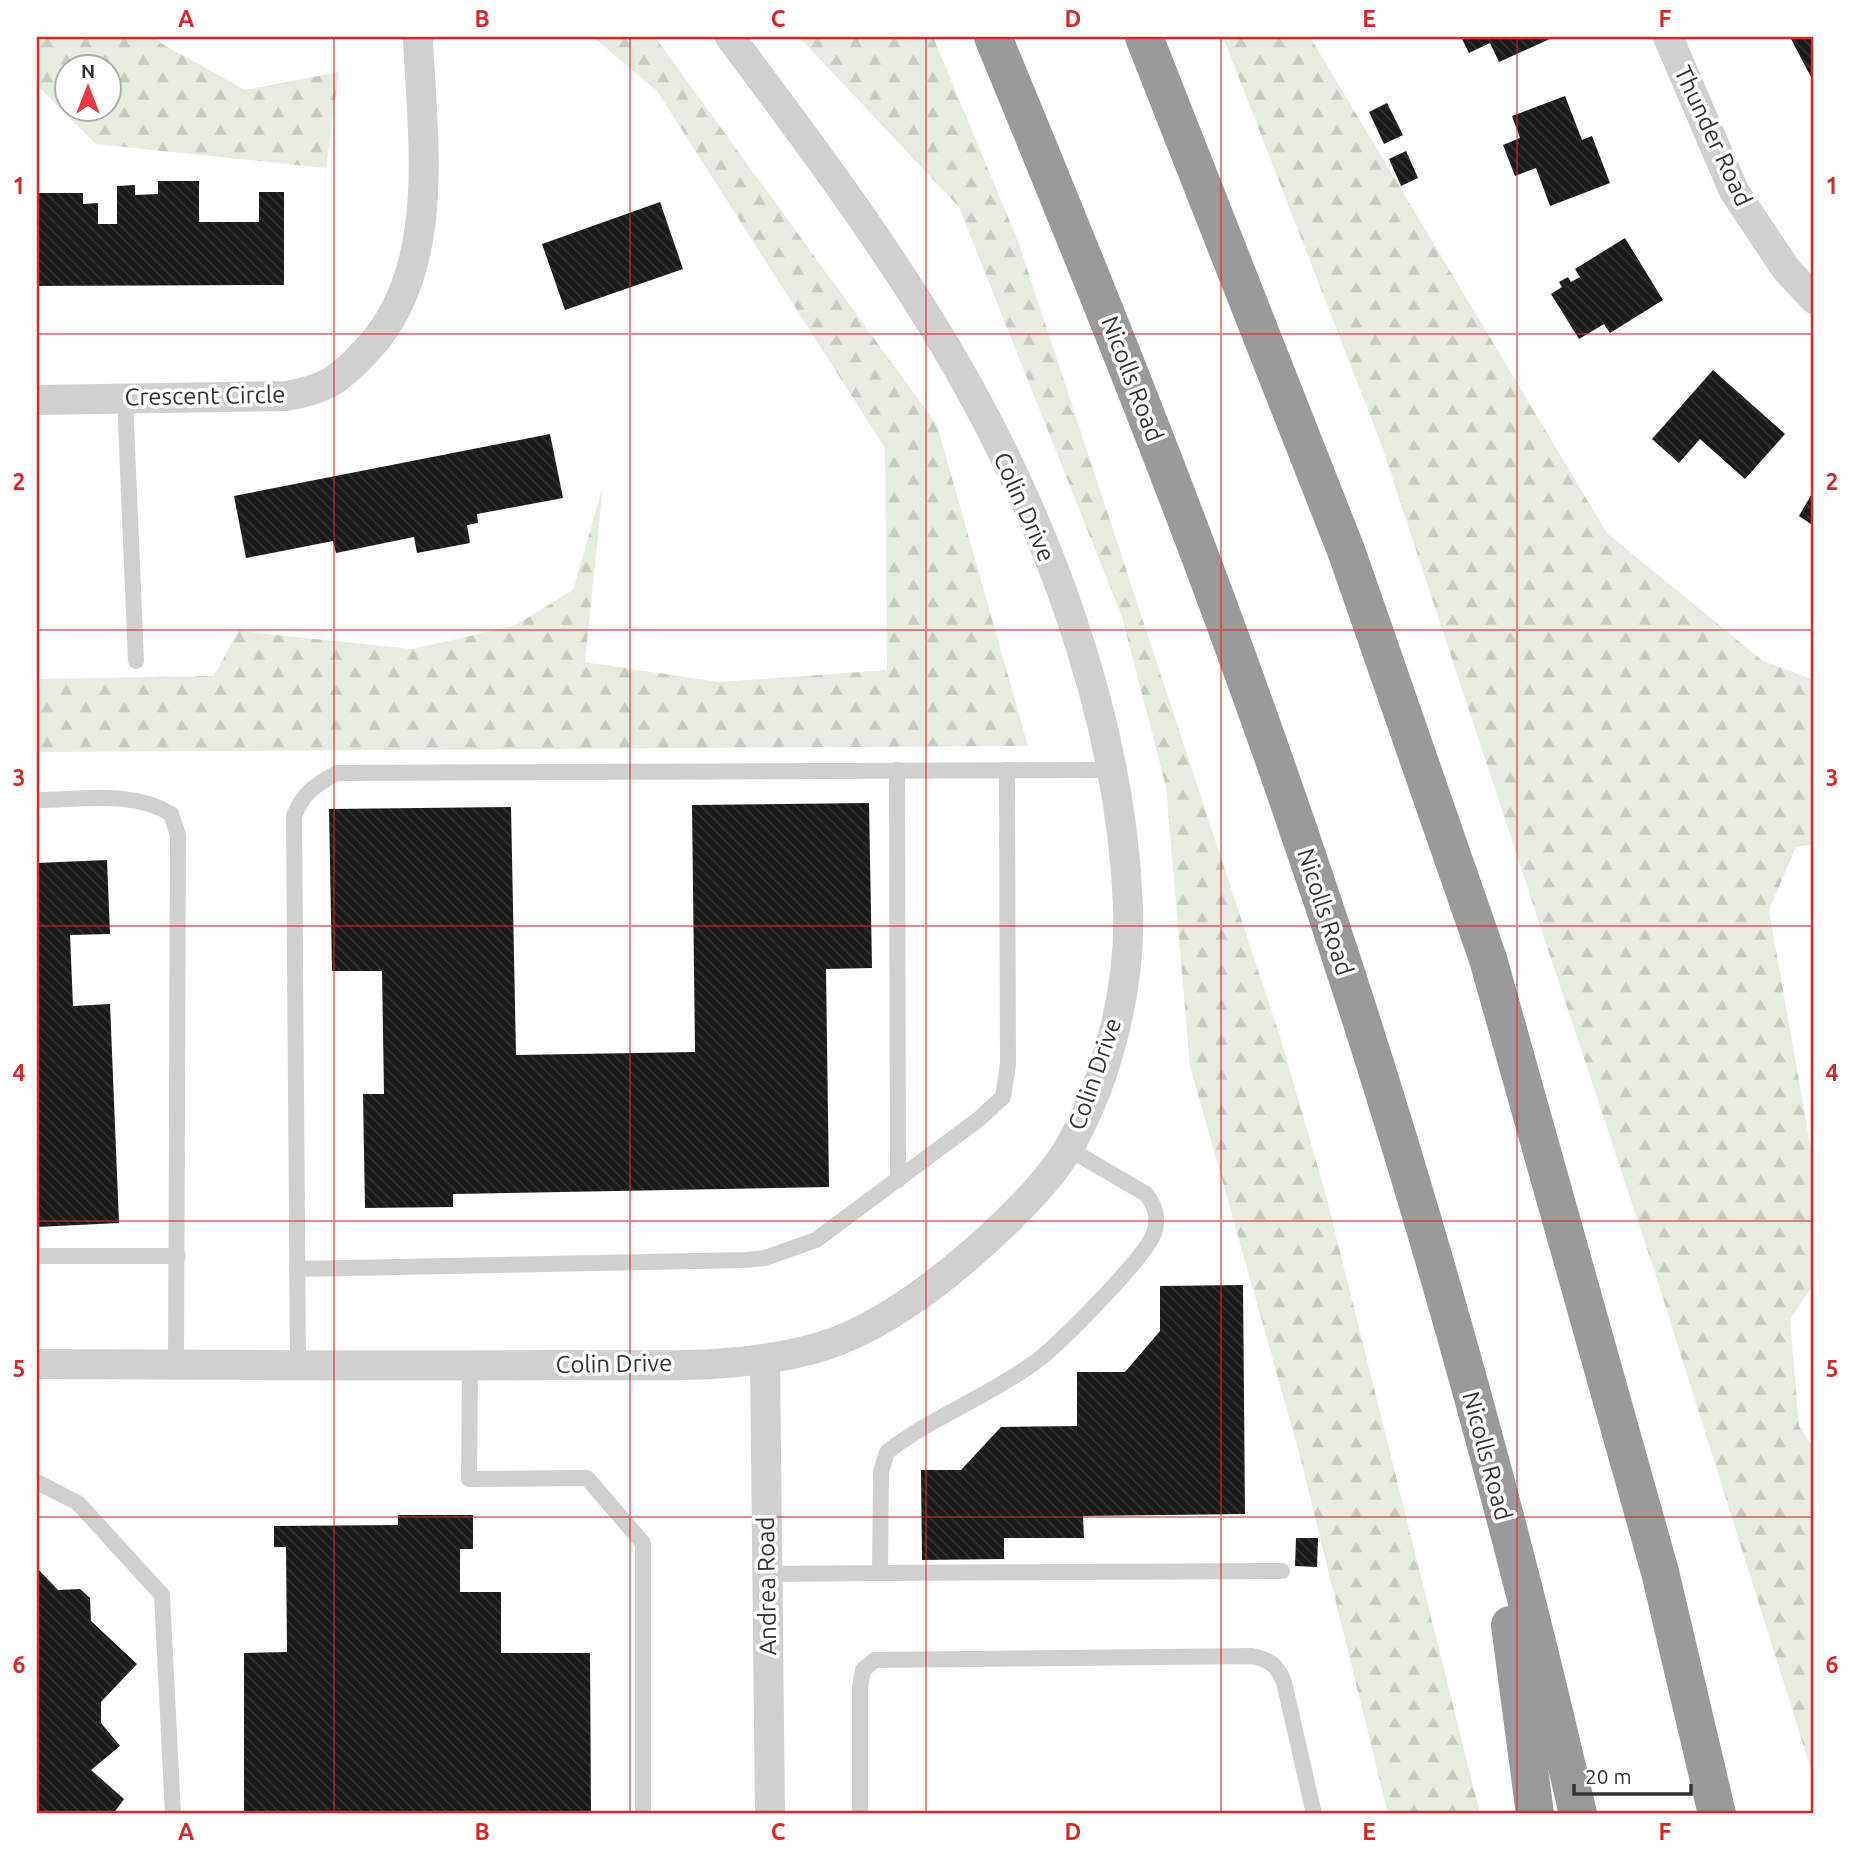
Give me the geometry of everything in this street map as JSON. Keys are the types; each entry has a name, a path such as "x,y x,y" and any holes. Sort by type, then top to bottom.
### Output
{"highway":[{"name":"Nicolls Road","path":"993,37 1165,463 1287,799 1375,1068 1492,1470 1578,1814"},
{"path":"1144,37 1348,553 1420,755 1488,959 1660,1572 1716,1803"},
{"path":"1492,1470 1535,1814"}],"street":[{"name":"Crescent Circle","path":"37,400 286,396 311,392 341,378 383,334 410,281 423,179 418,37"},
{"name":"Colin Drive","path":"37,1364 470,1366 720,1363 765,1359 823,1346 869,1326 918,1295 974,1253 1025,1204 1069,1149 1090,1103 1106,1055 1124,977 1128,912 1124,850 1111,770 1078,641 1038,530 947,348 836,178 730,37"},
{"name":"Thunder Road","path":"1668,37 1734,191 1786,269 1814,299"},
{"name":"Andrea Road","path":"765,1359 769,1814"}],"lane":[{"path":"125,399 136,661"},
{"path":"897,770 898,1180"},
{"path":"297,1269 765,1258 816,1240 979,1119 1003,1097 1008,1082 1007,770"},
{"path":"298,1365 294,816 300,800 313,786 337,773 1111,770"},
{"path":"37,800 135,800 154,803 171,814 178,835 176,1364"},
{"path":"880,1573 881,1472 887,1452 1035,1362 1068,1333 1142,1253 1153,1236 1157,1220 1153,1203 1146,1194 1069,1149"},
{"path":"37,1256 178,1256"},
{"path":"470,1366 469,1479 587,1478 643,1543 643,1814"},
{"path":"37,1482 78,1503 162,1595 173,1814"},
{"path":"766,1574 1282,1571"},
{"path":"860,1814 860,1687 863,1670 875,1660 1252,1656 1268,1660 1278,1668 1284,1682 1314,1814"}],"green space":[{"path":"37,37 150,37 245,90 339,72 326,168 96,144 74,122 122,122 122,52 52,52 52,100 37,85"},
{"path":"593,37 655,37 937,425 1028,746 37,752 37,679 214,676 238,631 412,649 514,626 573,590 603,486 585,662 718,682 887,670 885,448 657,91"},
{"path":"799,37 933,37 1018,241 1282,1043 1327,1199 1480,1814 1388,1814 1300,1456 1190,1066 1166,787 1122,617 959,207"},
{"path":"1223,37 1310,37 1607,533 1763,661 1814,680 1814,844 1796,847 1769,910 1814,1166 1814,1284 1790,1319 1799,1426 1814,1448 1814,1779 1655,1273 1380,441"}],"building":[{"path":"1461,37 1554,37 1499,62 1490,43 1469,53"},
{"path":"1790,37 1814,37 1814,78 1812,79"},
{"path":"1565,96 1582,140 1592,136 1610,183 1550,206 1536,168 1515,176 1503,145 1520,138 1512,116"},
{"path":"1387,103 1403,135 1384,144 1369,112"},
{"path":"1406,151 1418,178 1401,186 1389,159"},
{"path":"158,181 199,181 199,222 259,222 259,192 284,192 284,285 37,286 37,193 83,193 83,204 98,203 98,224 117,224 117,186 135,185 135,195 158,194"},
{"path":"660,202 683,269 565,310 542,244"},
{"path":"1625,238 1663,300 1610,333 1604,324 1579,339 1551,294 1562,287 1559,282 1568,277 1571,282 1580,277 1575,269"},
{"path":"1713,370 1785,434 1745,479 1700,439 1679,463 1652,439"},
{"path":"550,434 563,498 477,514 478,523 467,525 470,543 417,553 414,537 336,553 333,541 246,558 234,496"},
{"path":"1814,490 1814,526 1799,516"},
{"path":"869,803 872,968 826,969 829,1187 453,1194 453,1207 365,1208 363,1094 384,1094 382,971 332,971 329,809 511,807 516,1055 695,1052 692,805"},
{"path":"107,860 110,934 70,935 73,1006 110,1004 119,1223 37,1227 37,863"},
{"path":"1243,1285 1245,1514 1083,1516 1084,1538 1004,1538 1004,1559 922,1560 921,1470 961,1470 1001,1427 1077,1426 1077,1372 1125,1372 1160,1331 1160,1286"},
{"path":"398,1515 473,1515 473,1549 460,1549 460,1592 501,1592 501,1653 590,1653 591,1814 244,1814 244,1653 287,1652 286,1547 274,1547 274,1526 398,1525"},
{"path":"1296,1538 1318,1538 1317,1567 1295,1566"},
{"path":"37,1568 58,1590 80,1589 90,1598 91,1621 137,1664 101,1702 101,1723 120,1746 91,1770 124,1799 113,1814 37,1814"}]}
